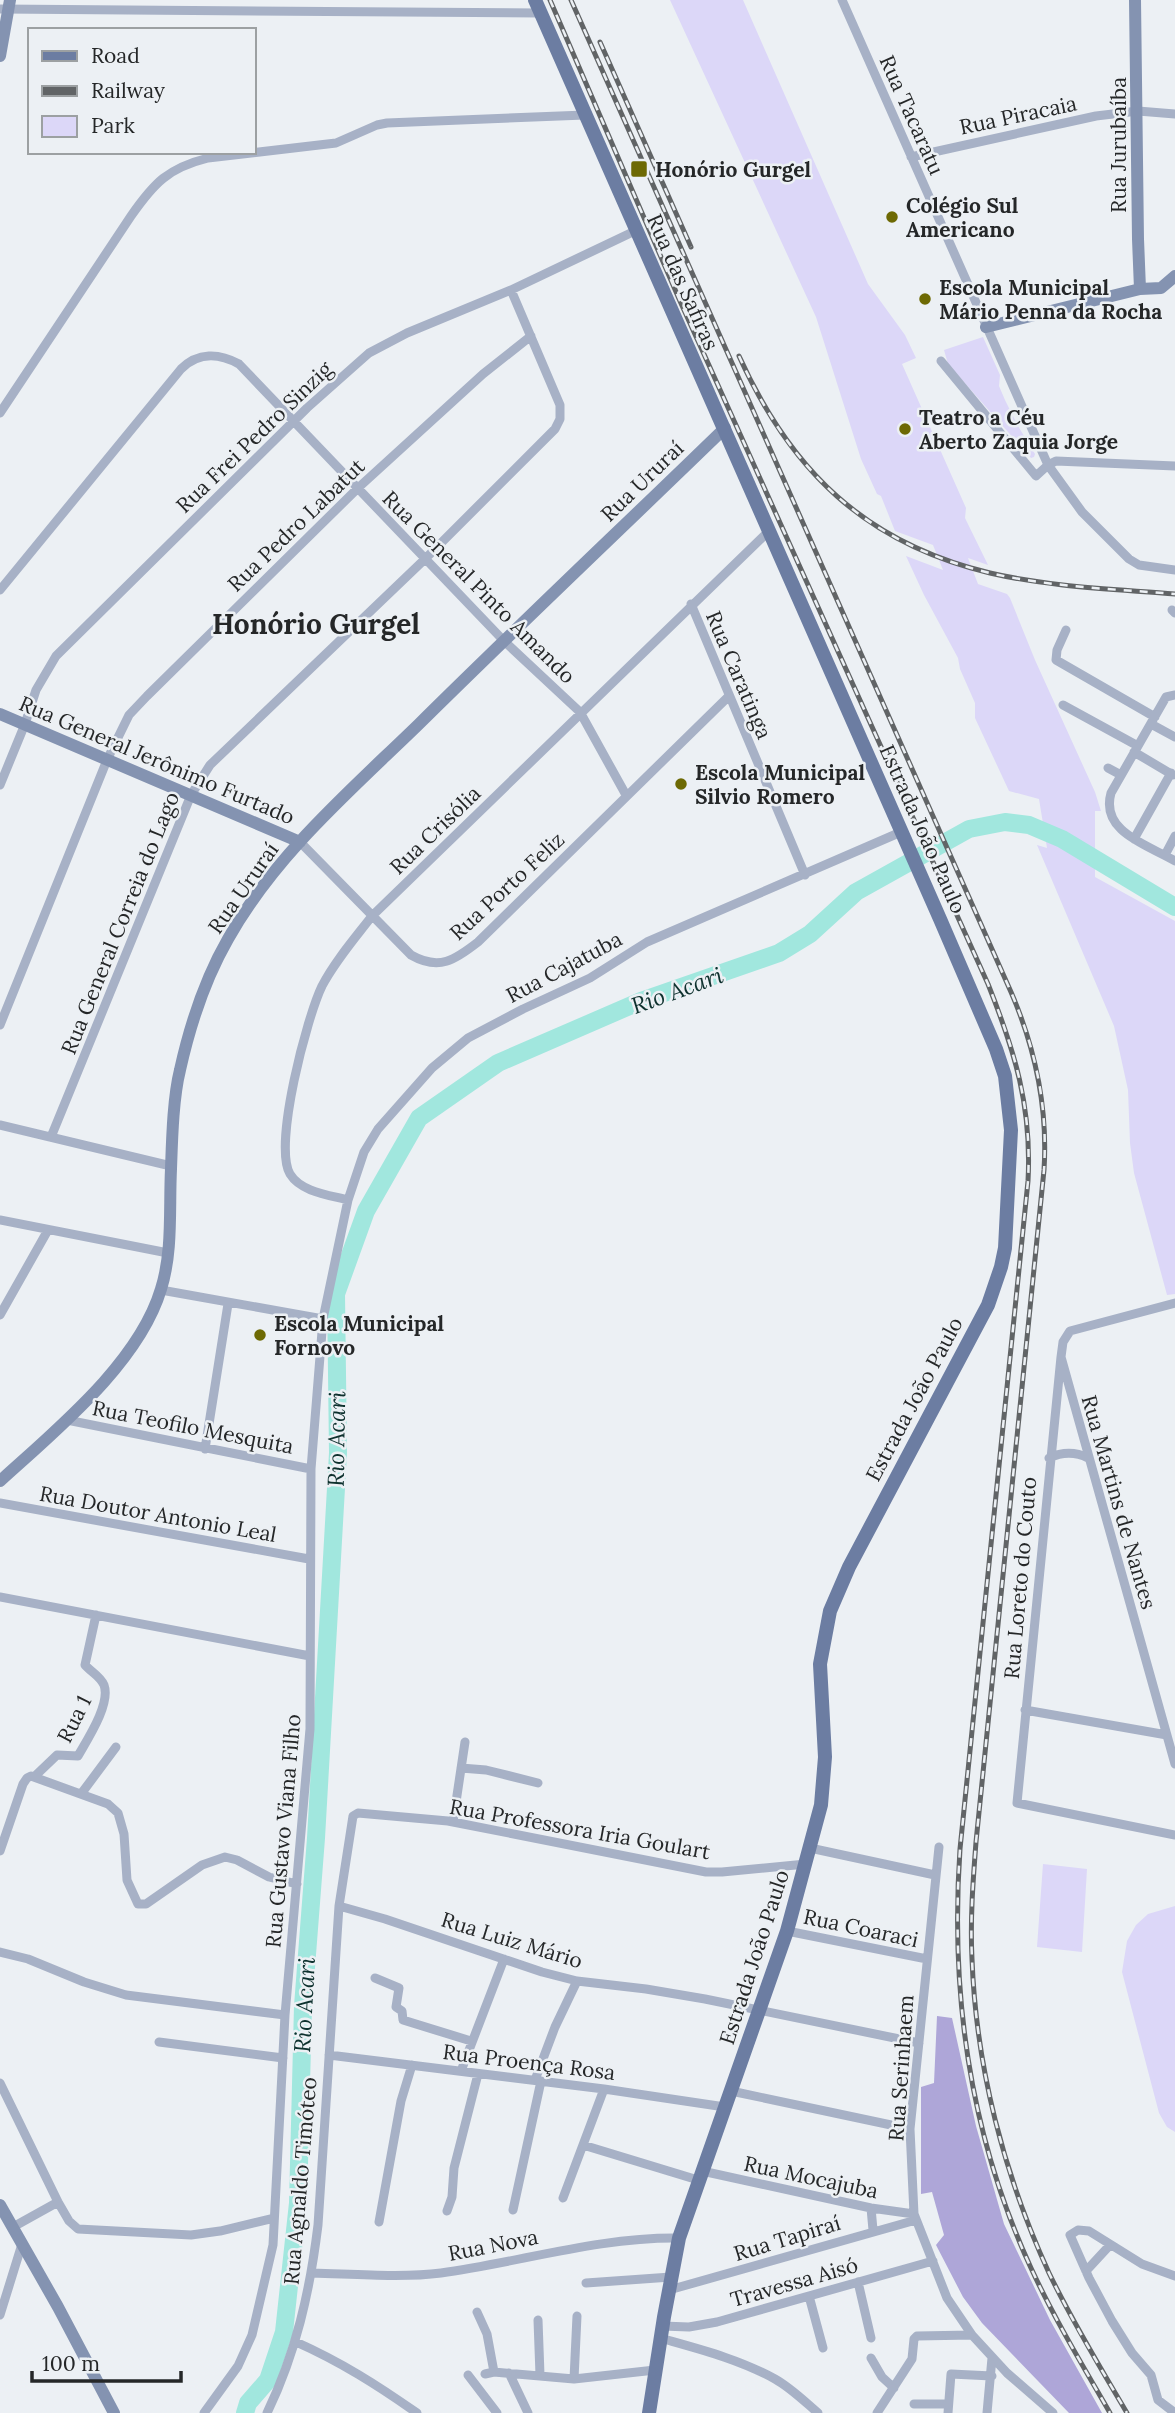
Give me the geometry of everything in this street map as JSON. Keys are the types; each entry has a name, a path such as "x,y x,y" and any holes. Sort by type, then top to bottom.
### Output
{"main road":[{"name":"Rua das Safiras","path":"538,7 725,428"},
{"name":"Estrada João Paulo","path":"649,2413 679,2238 787,1931 821,1805 825,1758 820,1664 830,1611 849,1567 982,1317 1001,1267 1005,1248 1011,1130 1005,1076 991,1037 725,428"}],"street":[{"name":"Rua Tacaratu","path":"842,0 1048,465 1082,512 1121,552 1139,565 1175,570"},
{"name":"Rua Jurubaíba","path":"1135,0 1140,289"},
{"path":"0,56 6,6 538,7"},
{"name":"Rua Piracaia","path":"911,157 1049,125 1138,111 1175,114"},
{"path":"256,152 335,143 387,123 585,116"},
{"path":"0,413 151,187 170,172 208,158 242,154"},
{"name":"Rua Frei Pedro Sinzig","path":"0,785 36,690 56,656 352,366 376,349 407,333 511,290 636,230"},
{"path":"1161,288 1175,276"},
{"path":"986,327 1140,289 1175,289"},
{"name":"Rua General Correia do Lago","path":"51,1137 191,795 220,753 425,559 549,436 560,419 560,405 555,390 511,290"},
{"name":"Rua Pedro Labatut","path":"0,1025 107,760 130,715 358,488 483,374 531,336"},
{"name":"Rua General Pinto Amando","path":"0,590 181,369 198,357 210,355 229,359 239,364 503,641 580,712 626,795"},
{"path":"941,361 1036,476 1048,465 1068,461 1175,466"},
{"name":"Rua Ururaí","path":"0,1481 93,1393 140,1334 161,1290 168,1253 171,1166 179,1073 198,1006 211,973 243,915 267,880 300,842 503,641 725,428"},
{"name":"Rua Crisólia","path":"348,1200 312,1191 291,1175 285,1155 287,1125 297,1071 317,1000 327,977 372,916 770,530"},
{"name":"Rua Caratinga","path":"691,604 805,875"},
{"path":"1066,630 1057,650 1056,660 1153,720 1175,737"},
{"path":"1175,695 1166,697 1111,793 1108,808 1118,827 1134,839 1175,860"},
{"name":"Rua Porto Feliz","path":"300,842 411,955 428,963 449,961 478,942 729,696"},
{"path":"1063,705 1173,774 1134,839"},
{"name":"Rua General Jerônimo Furtado","path":"0,714 300,842"},
{"path":"1108,768 1121,775"},
{"name":"Rua Cajatuba","path":"341,1237 348,1200 364,1152 378,1129 432,1068 468,1038 590,978 647,942 903,836"},
{"path":"1165,855 1175,836"},
{"path":"0,1125 171,1166"},
{"path":"0,1220 168,1253"},
{"path":"0,1315 48,1230"},
{"name":"Rua Gustavo Viana Filho","path":"204,2413 238,2366 252,2334 273,2245 285,2015 310,1729 311,1469 323,1319 330,1277 341,1237"},
{"path":"161,1290 323,1319"},
{"path":"1061,1357 1063,1342 1070,1331 1175,1303"},
{"path":"205,1449 228,1304"},
{"name":"Rua Martins de Nantes","path":"1061,1357 1175,1764"},
{"name":"Rua Loreto do Couto","path":"1061,1357 1017,1803 1175,1835"},
{"name":"Rua Teofilo Mesquita","path":"67,1420 311,1469"},
{"path":"1049,1458 1063,1453 1088,1458"},
{"name":"Rua Doutor Antonio Leal","path":"0,1503 309,1559"},
{"path":"0,1597 310,1656"},
{"name":"Rua 1","path":"34,1777 57,1755 78,1756 99,1717 105,1690 99,1677 85,1665 96,1615"},
{"path":"1025,1710 1167,1735"},
{"path":"453,1822 465,1742"},
{"path":"81,1794 117,1747"},
{"path":"461,1768 497,1772 538,1783"},
{"path":"0,1852 25,1780 34,1777 108,1804 121,1818 127,1880 138,1904 146,1904 202,1865 225,1857 237,1860 269,1877 297,1884"},
{"name":"Rua Professora Iria Goulart","path":"351,1820 358,1814 453,1822 706,1872 806,1864"},
{"name":"Rua Agnaldo Timóteo","path":"267,2413 296,2342 313,2273 340,1906 351,1820"},
{"name":"Rua Serinhaem","path":"939,1846 911,2129 915,2217 947,2298 972,2335 992,2358 1053,2413"},
{"path":"810,1848 935,1875"},
{"name":"Rua Luiz Mário","path":"340,1906 577,1981 675,1993 919,2043"},
{"name":"Rua Coaraci","path":"787,1931 927,1959"},
{"path":"0,1952 28,1959 94,1986 126,1995 285,2015"},
{"path":"461,2071 504,1959"},
{"path":"375,1978 399,1988 396,2007 402,2011 403,2020 471,2041"},
{"path":"513,2210 538,2080 555,2027 577,1981"},
{"path":"159,2042 283,2058"},
{"name":"Rua Proença Rosa","path":"329,2055 538,2080 725,2107"},
{"path":"379,2222 396,2125 412,2065"},
{"path":"447,2211 452,2197 454,2168 478,2074"},
{"path":"0,2083 58,2202 73,2226 85,2231 191,2235 274,2218"},
{"path":"563,2198 604,2089"},
{"path":"731,2091 911,2129"},
{"name":"Rua Mocajuba","path":"583,2145 700,2176 915,2217"},
{"path":"13,2227 58,2202"},
{"path":"0,2205 114,2413"},
{"path":"871,2208 873,2230"},
{"name":"Rua Tapiraí","path":"586,2283 670,2283 915,2217"},
{"path":"1175,2276 1142,2264 1090,2231 1072,2232 1070,2237 1123,2340 1151,2375 1158,2400 1175,2413"},
{"name":"Rua Nova","path":"313,2273 439,2273 577,2246 679,2238"},
{"path":"0,2315 22,2244"},
{"path":"1086,2271 1110,2245"},
{"name":"Travessa Aisó","path":"662,2332 717,2322 933,2261"},
{"path":"858,2282 871,2338"},
{"path":"809,2296 822,2348"},
{"path":"477,2312 487,2334 490,2373 574,2379 655,2370"},
{"path":"574,2379 577,2316"},
{"path":"538,2320 540,2375"},
{"path":"662,2332 763,2373 787,2387 818,2413"},
{"path":"877,2413 912,2359 914,2339 917,2336 972,2335"},
{"path":"296,2342 365,2376 417,2413"},
{"path":"871,2358 882,2377 894,2388"},
{"path":"987,2413 992,2358"},
{"path":"509,2373 528,2413"},
{"path":"914,2403 948,2408 951,2374 992,2376"},
{"path":"468,2375 497,2413"}],"green space":[{"path":"670,0 743,0 868,284 905,335 916,358 902,364 966,508 965,518 988,565 968,558 978,584 1007,594 1010,598 1095,792 1101,811 1095,811 1095,877 1175,921 1175,1294 1167,1295 1134,1173 1128,1090 1114,1026 1037,845 1047,848 1039,799 1009,791 975,718 975,703 958,658 906,556 943,570 933,545 895,531 881,496 877,494 861,459 816,317"},
{"path":"983,337 1000,375 999,386 1035,454 1034,457 1031,458 948,364 944,350"},
{"path":"1043,1864 1087,1869 1082,1952 1037,1947"},
{"path":"1175,1906 1175,2132 1167,2127 1159,2113 1122,1972 1127,1941 1136,1925 1148,1914"}],"shaded area":[{"path":"937,2016 952,2018 976,2126 1004,2224 1050,2320 1102,2413 1069,2413 982,2323 963,2297 936,2245 944,2235 932,2192 921,2194 921,2087 934,2083"}],"waterway":[{"name":"Rio Acari","path":"245,2413 248,2403 268,2380 284,2332 298,2203 303,2006 316,1838 338,1453 336,1294 366,1211 419,1118 498,1063 641,1001 779,953 810,934 856,892 969,829 1005,822 1029,825 1062,839 1175,907"}],"railway":[{"path":"550,0 680,301 988,984 1020,1080 1029,1154 1028,1181 960,1849 958,1957 969,2063 979,2116 993,2167 1010,2218 1040,2287 1110,2413"},
{"path":"571,0 1011,992 1033,1057 1042,1101 1044,1170 976,1842 972,1959 979,2040 986,2080 995,2120 1019,2198 1058,2291 1127,2413"},
{"path":"600,42 691,247"},
{"path":"739,356 760,397 808,467 837,496 869,521 905,543 945,560 1013,578 1082,587 1175,594"}],"place":[{"name":"Honório Gurgel","path":"639,169"},
{"name":"Colégio Sul Americano","path":"892,217"},
{"name":"Escola Municipal Mário Penna da Rocha","path":"925,299"},
{"name":"Teatro a Céu Aberto Zaquia Jorge","path":"905,429"},
{"name":"Escola Municipal Silvio Romero","path":"681,784"},
{"name":"Escola Municipal Fornovo","path":"260,1335"}],"district":[{"name":"Honório Gurgel","path":"316,624"}]}
